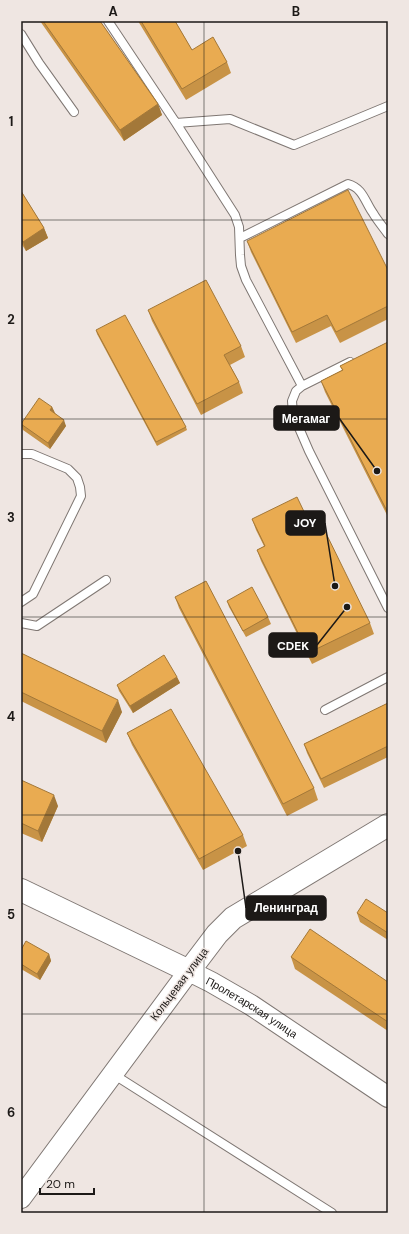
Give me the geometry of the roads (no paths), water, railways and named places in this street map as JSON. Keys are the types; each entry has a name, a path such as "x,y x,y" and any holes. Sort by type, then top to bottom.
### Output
{"main road":[{"name":"Кольцевая улица","path":"189,971 217,934 233,918 388,825"},
{"name":"Пролетарская улица","path":"21,890 189,971"}],"street":[{"name":"Кольцевая улица","path":"21,1198 189,971"},
{"name":"Пролетарская улица","path":"189,971 251,1005 388,1097"}],"lane":[{"path":"108,21 235,215 239,227 241,266 246,280 302,386"},
{"path":"21,34 74,112"},
{"path":"176,123 230,119 294,145 388,106"},
{"path":"240,238 348,184 354,186 361,192 388,234"},
{"path":"355,360 302,386 296,391 292,402 293,414 309,452 388,608"},
{"path":"21,454 32,454 68,469 77,478 81,496 33,594 21,602"},
{"path":"21,623 38,626 106,580"},
{"path":"325,710 388,677"},
{"path":"113,1074 332,1213"}],"place":[{"name":"Мегамаг","path":"377,471"},
{"name":"JOY","path":"335,586"},
{"name":"CDEK","path":"347,607"},
{"name":"Ленинград","path":"238,851"}]}
